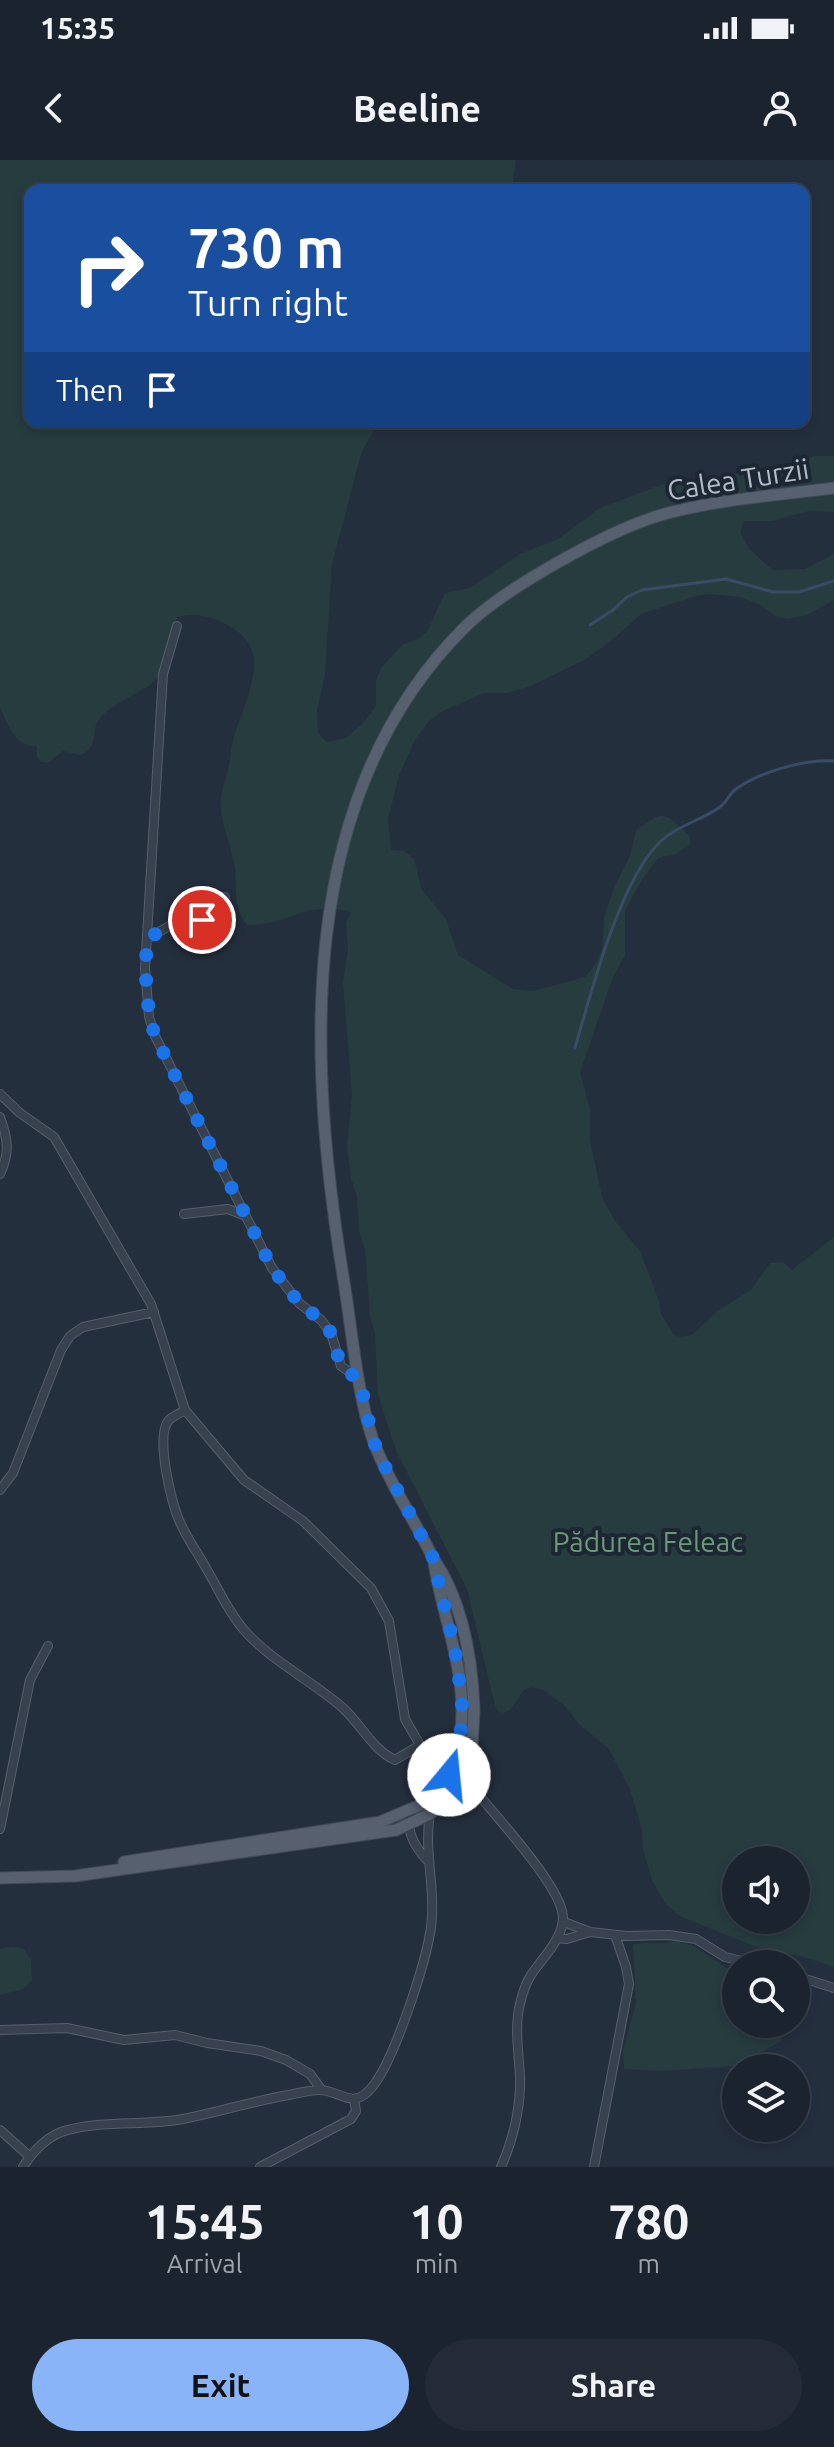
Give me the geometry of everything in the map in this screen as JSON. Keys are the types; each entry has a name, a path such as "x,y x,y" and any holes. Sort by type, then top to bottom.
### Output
{"main road":[{"name":"Calea Turzii","path":"433,1558 372,1437 333,1210 325,1110 324,947 328,912 352,814 367,773 403,704 463,628 541,574 650,519 690,508 834,488"},
{"path":"0,1878 75,1876 407,1826 430,1814 473,1777 474,1764 471,1744 473,1699 467,1655 452,1591 433,1558"},
{"path":"0,1870 32,1872 75,1869 365,1824 412,1810 430,1797 451,1765 461,1729 455,1650 433,1558"},
{"path":"451,1765 465,1757 474,1764"},
{"path":"451,1765 454,1781 466,1783"}],"street":[{"path":"177,626 163,674 147,939 146,994 155,1036 272,1268 299,1303 321,1320 331,1333 341,1366 360,1381"},
{"path":"147,939 176,922 209,918 225,897"},
{"path":"0,1094 20,1113 54,1137 154,1312 185,1410 244,1480 303,1521 371,1588 389,1621 405,1719 420,1745 445,1757 451,1765"},
{"path":"0,1117 7,1136 8,1152 0,1174"},
{"path":"184,1214 228,1209 247,1216"},
{"path":"0,1490 13,1473 61,1350 70,1336 83,1327 154,1312"},
{"path":"185,1410 169,1420 163,1444 178,1519 244,1631 268,1652 324,1690 388,1757 395,1760 403,1758 420,1745"},
{"path":"0,1829 30,1680 48,1646"},
{"path":"466,1783 545,1879 559,1901 564,1922 557,1938 529,1978 519,2006 517,2038 521,2081 517,2116 501,2167"},
{"path":"412,1810 407,1826 418,1851 427,1860"},
{"path":"23,2167 29,2156 50,2137 68,2130 182,2119 321,2089 354,2099 366,2095 393,2051 428,1946 432,1919 432,1890 427,1860 430,1814"},
{"path":"564,1922 590,1932 696,1939 722,1955"},
{"path":"557,1938 567,1939 590,1932"},
{"path":"594,2167 629,1984 615,1935"},
{"path":"810,1980 834,1988"},
{"path":"0,2030 67,2028 124,2040 175,2035 261,2051 286,2060 310,2074 321,2089"},
{"path":"260,2167 351,2119 356,2111 354,2099"},
{"path":"0,2130 29,2156"}],"green space":[{"name":"Pădurea Feleac","path":"0,160 516,160 513,184 24,184 24,428 375,428 362,451 332,564 325,674 317,711 318,733 326,742 346,738 365,721 376,706 376,680 381,668 403,644 427,632 445,593 470,588 520,554 558,539 600,508 661,485 769,468 814,456 834,456 834,512 809,511 772,521 744,521 740,532 749,549 773,570 805,569 834,554 834,600 807,615 788,619 775,616 760,605 740,597 696,596 641,614 584,660 533,685 508,693 483,693 441,712 429,721 416,738 399,775 388,819 391,850 404,851 414,859 422,890 446,919 458,955 513,989 533,991 585,977 597,962 602,949 604,917 630,856 636,830 664,816 689,836 690,844 676,854 658,858 625,911 625,955 613,977 580,1072 590,1109 590,1140 602,1197 615,1221 640,1251 661,1314 674,1335 692,1335 717,1311 751,1290 770,1263 783,1262 792,1270 834,1237 834,1967 810,1959 810,1950 771,1950 724,1934 810,1934 810,1846 722,1846 722,1933 680,1916 665,1903 652,1880 630,1790 609,1749 579,1724 564,1705 543,1690 531,1687 524,1690 510,1710 504,1713 495,1706 467,1589 396,1451 378,1395 375,1334 370,1316 365,1249 359,1231 357,1197 347,1147 352,1095 343,982 348,949 346,923 351,912 321,909 275,922 247,925 238,905 235,868 222,819 221,802 233,740 252,680 252,649 236,630 213,618 178,617 158,677 101,717 87,751 81,755 63,751 48,763 41,762 37,757 37,746 18,739 0,708"},
{"path":"677,1941 695,1947 722,1965 722,2038 782,2038 780,2042 758,2054 722,2054 722,2067 660,2071 624,2069 623,2051 636,2003 633,1945"},
{"path":"0,1949 24,1949 31,1960 32,1980 23,1989 0,1995"}],"waterway":[{"path":"590,625 627,597 642,590 726,579 773,592 799,592 834,581"},
{"path":"575,1048 598,968 620,908 647,858 662,840 713,812 736,789 757,777 796,764 834,761"}],"route":[{"path":"202,920 176,922 147,939 145,968 149,1017 155,1036 272,1268 299,1303 321,1320 331,1333 341,1366 360,1381 372,1437 380,1457 433,1558 455,1650 462,1701 460,1740 449,1765 449,1775"}]}
